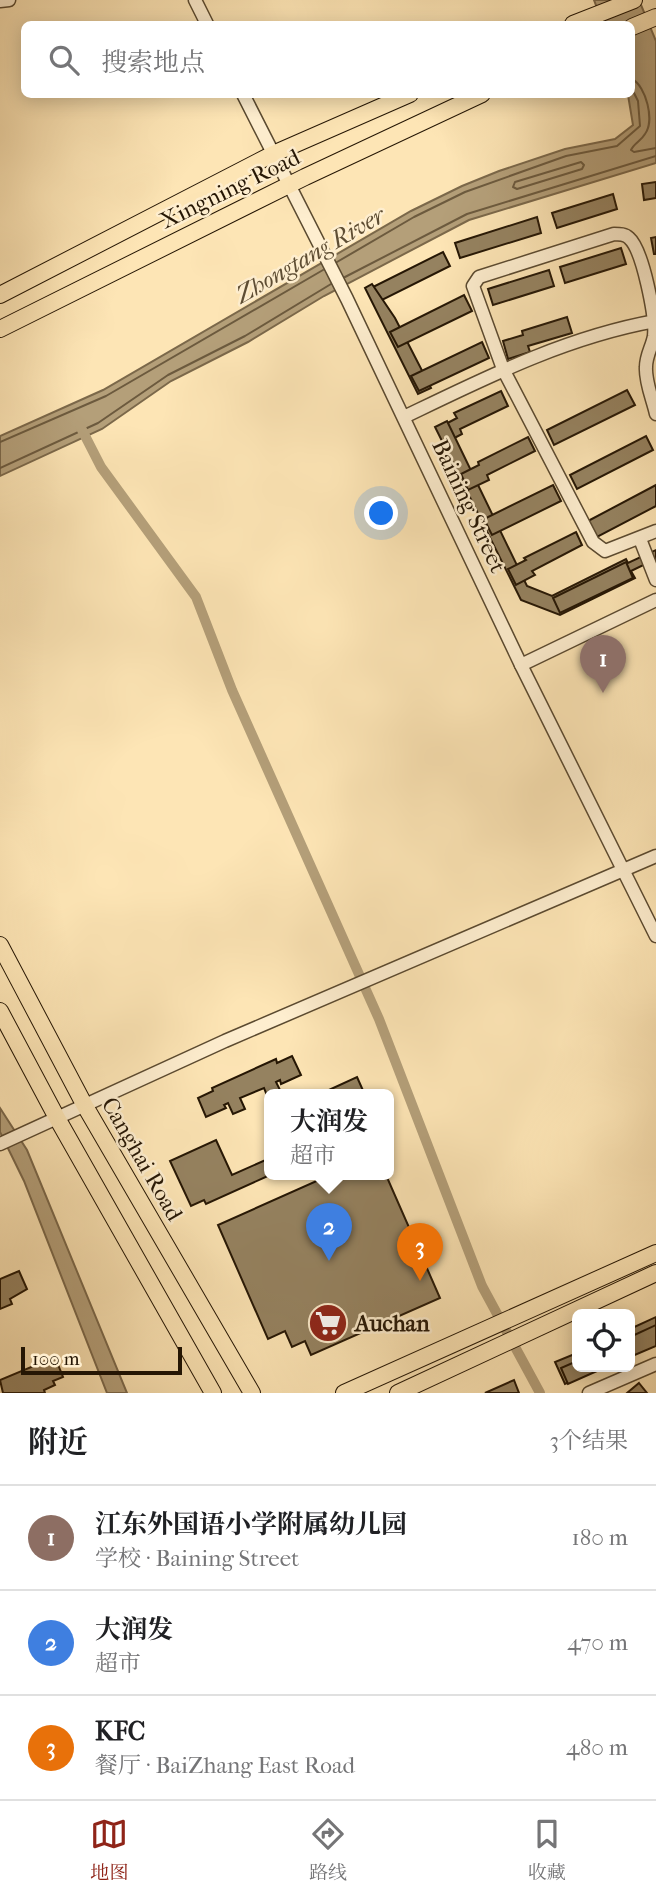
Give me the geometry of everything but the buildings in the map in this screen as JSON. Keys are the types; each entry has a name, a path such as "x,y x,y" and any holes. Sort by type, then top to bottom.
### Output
{"main road":[{"path":"582,21 634,0"},
{"path":"635,26 656,17"},
{"name":"Xingning Road","path":"0,295 273,154 402,98"},
{"name":"Xingning Road","path":"0,329 288,185 473,98"},
{"name":"Canghai Road","path":"0,945 85,1106 252,1393"},
{"path":"0,1011 57,1118 213,1393"},
{"path":"344,1393 656,1253"},
{"path":"398,1393 656,1273"}],"street":[{"path":"0,1 9,0"},
{"path":"195,0 206,21"},
{"name":"Baining Street","path":"245,98 348,299 522,665 656,936"},
{"path":"656,414 645,369 647,352 654,336 650,292 638,248 629,238 614,234 479,277 475,281 473,286 503,369 593,542 605,551 656,531"},
{"path":"404,417 503,369 579,340 654,321"},
{"path":"640,539 656,580"},
{"path":"522,665 656,600"},
{"path":"2,1143 225,1041 656,856"},
{"path":"589,1393 656,1364"}],"water":[{"path":"594,0 639,0 656,41 656,163 469,220 324,296 248,342 171,381 102,429 0,476 0,436 103,390 411,211 462,186 565,149 615,139 633,125 628,98 635,98 635,21 602,21"},
{"path":"0,1108 27,1150 127,1393 107,1393 24,1181 0,1132"}],"waterway":[{"path":"80,426 101,467 196,597 232,690 379,1019 482,1286 540,1393"}],"place":[{"name":"江东外国语小学附属幼儿园","path":"603,693"},
{"name":"大润发","path":"329,1261"},
{"name":"KFC","path":"420,1281"},
{"name":"Auchan","path":"328,1323"}],"water label":[{"name":"Zhongtang River","path":"310,255"}]}
